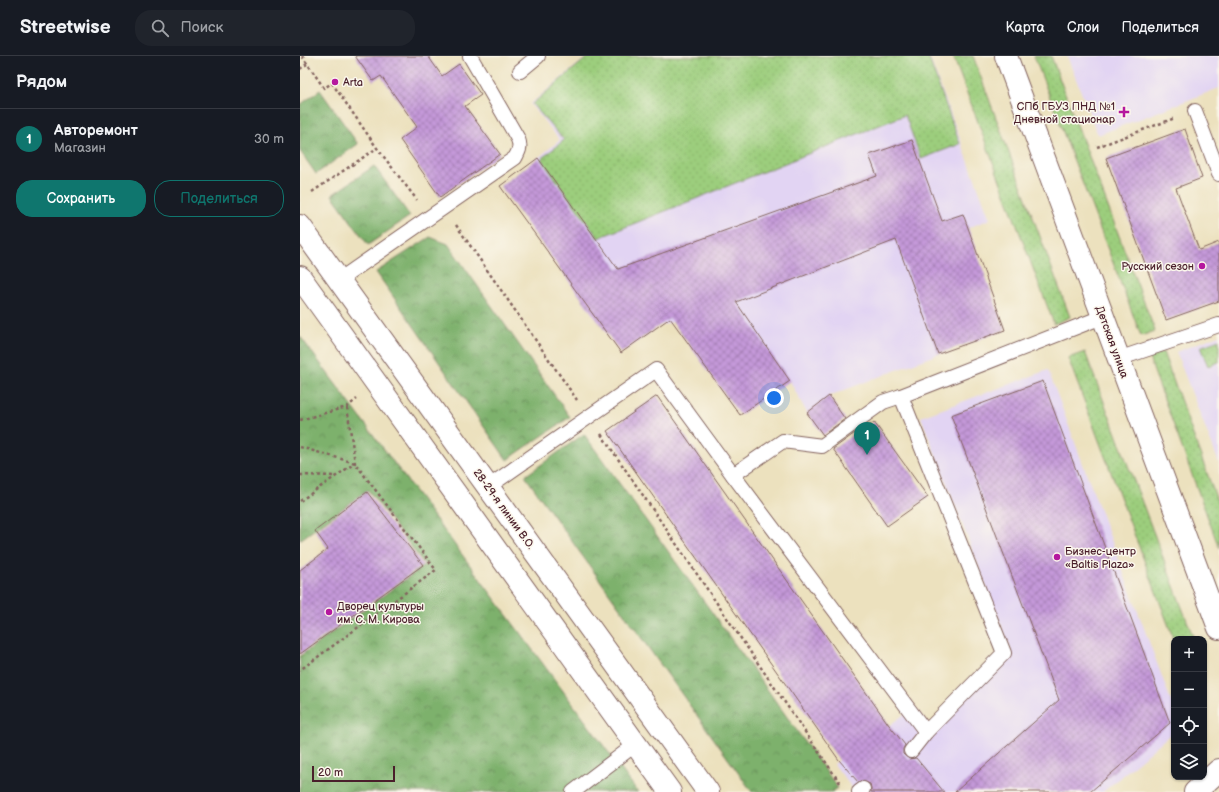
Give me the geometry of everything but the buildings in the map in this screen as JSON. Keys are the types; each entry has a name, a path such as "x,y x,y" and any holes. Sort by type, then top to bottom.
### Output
{"street":[{"name":"Детская улица","path":"1006,56 1219,628"},
{"name":"28-29-я линии В.О.","path":"300,226 708,792"},
{"path":"300,277 670,792"},
{"path":"1195,792 1219,770"}],"lane":[{"path":"339,280 515,158 519,151 520,145 518,139 470,56"},
{"path":"520,71 538,56"},
{"path":"1195,111 1219,174"},
{"path":"733,475 783,441 822,446 883,402 1102,317"},
{"path":"1118,359 1219,325"},
{"path":"488,487 656,370 926,732"},
{"path":"901,396 1004,654 926,732 911,751"},
{"path":"573,792 636,744"}],"path":[{"path":"300,69 308,64"},
{"path":"1097,147 1195,111"},
{"path":"312,192 377,148"},
{"path":"300,420 347,407 361,396"},
{"path":"300,670 436,570 356,463 347,407"},
{"path":"300,447 356,463"},
{"path":"300,501 356,463"},
{"path":"300,475 335,476"}],"shaded area":[{"path":"588,56 929,56 990,219 968,228 1005,330 829,396 807,413 790,381 740,415 673,322 659,326 621,353 500,186 560,140 530,104"},
{"name":"СПб ГБУЗ ПНД №1 Дневной стационар","path":"1067,56 1219,56 1219,88 1098,135"},
{"path":"1219,335 1219,463 1176,352"},
{"name":"Бизнес-центр «Baltis Plaza»","path":"1048,370 1171,701 1171,734 1103,792 855,792 834,764 915,707 931,729 1012,653 921,417"}],"green space":[{"path":"589,56 928,56 960,144 921,159 905,115 598,238 541,159 564,140 532,104"},
{"path":"953,56 973,56 1070,317 1054,324"},
{"path":"1034,56 1051,56 1155,331 1141,336"},
{"path":"320,90 358,144 316,174 300,151 300,105"},
{"path":"374,166 410,216 368,245 332,195"},
{"path":"430,237 448,244 570,417 507,460 376,272"},
{"path":"300,336 638,792 300,792 300,656 425,565 368,490 300,540"},
{"path":"1219,340 1219,362 1208,366 1200,347"},
{"path":"1085,352 1193,636 1172,636 1068,358"},
{"path":"1163,352 1219,506 1219,548 1149,358"},
{"path":"584,434 838,788 832,792 752,792 525,476"}],"place":[{"name":"Arta","path":"335,82"},
{"name":"СПб ГБУЗ ПНД №1 Дневной стационар","path":"1124,112"},
{"name":"Русский сезон","path":"1202,266"},
{"name":"Авторемонт","path":"867,455"},
{"name":"Бизнес-центр «Baltis Plaza»","path":"1057,557"},
{"name":"Дворец культуры им. С. М. Кирова","path":"329,612"}]}
